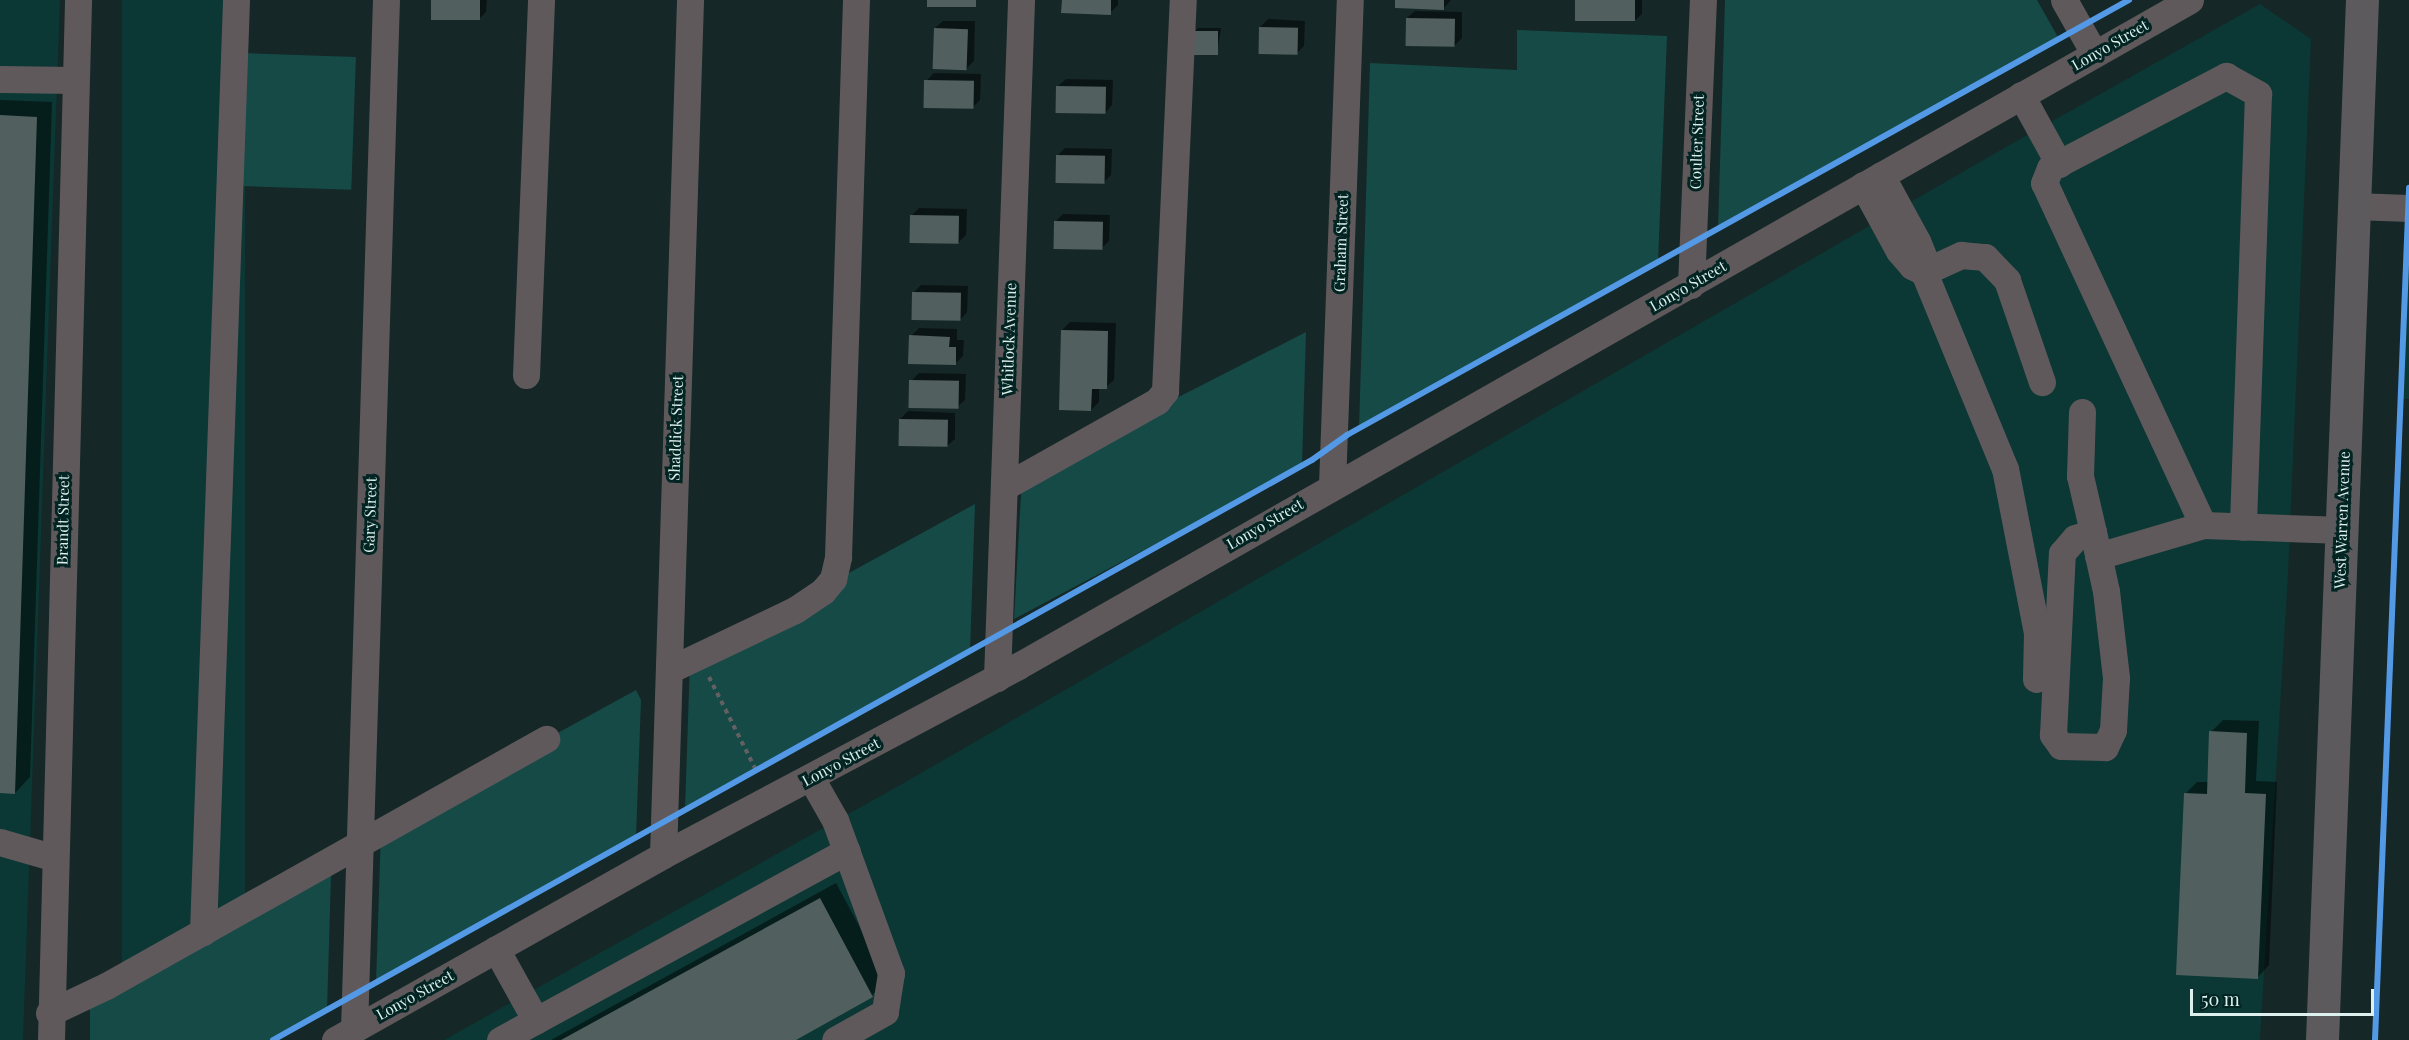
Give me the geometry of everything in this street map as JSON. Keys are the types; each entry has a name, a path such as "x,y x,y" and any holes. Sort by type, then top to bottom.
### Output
{"main road":[{"name":"West Warren Avenue","path":"2322,1040 2362,0"}],"street":[{"name":"Brandt Street","path":"51,1040 49,1013 56,858 74,80 78,0"},
{"path":"203,932 236,0"},
{"name":"Gary Street","path":"345,1035 360,843 386,0"},
{"path":"526,375 541,0"},
{"name":"Shaddick Street","path":"663,855 690,0"},
{"path":"669,670 795,610 823,591 833,579 838,557 856,0"},
{"name":"Whitlock Avenue","path":"997,678 1021,0"},
{"path":"1004,487 1157,401 1165,391 1183,0"},
{"name":"Graham Street","path":"1332,485 1350,0"},
{"name":"Coulter Street","path":"1691,285 1703,0"},
{"path":"2064,0 2094,53"},
{"name":"Lonyo Street","path":"345,1035 663,855 997,678 1332,485 1691,285 2190,0"},
{"path":"2203,525 2044,183 2050,168 2226,76 2258,94 2243,527"},
{"path":"0,79 74,80"},
{"path":"2021,95 2059,164"},
{"path":"1872,180 1899,252 1912,266 1924,272 2005,469 2037,633 2036,679"},
{"path":"2354,206 2409,208"},
{"path":"1924,272 1961,255 1985,257 2007,280 2042,382"},
{"path":"2082,412 2080,476 2096,544 2116,678 2113,729 2105,747 2061,746 2053,735 2062,553 2075,538 2096,544 2203,525 2342,530"},
{"path":"49,1013 203,932 546,739"},
{"path":"811,778 835,820 891,973 885,1012 835,1040"},
{"path":"0,842 56,858"},
{"path":"500,1040 847,851"},
{"path":"496,949 536,1020"}],"path":[{"path":"699,656 756,770"}],"shaded area":[{"path":"0,0 60,0 23,1040 0,1040"},
{"path":"122,0 245,0 245,988 122,988"},
{"path":"1725,0 2037,0 2059,39 1718,229"},
{"path":"2260,4 2311,39 2288,575 2260,1040 444,1040 902,784 1999,151"},
{"path":"1517,30 1667,36 1658,263 1359,429 1370,63 1517,70"},
{"path":"243,53 356,57 351,190 238,186"},
{"path":"2409,179 2409,399 2401,399"},
{"path":"1306,332 1302,466 1014,619 1022,477"},
{"path":"975,504 970,652 685,809 690,660"},
{"path":"636,690 641,700 636,837 376,983 381,830"},
{"path":"331,875 327,1011 270,1040 90,1040 90,1007"}],"building":[{"path":"431,0 480,0 480,20 431,20"},
{"path":"927,0 976,0 976,7 927,7"},
{"path":"1062,0 1111,0 1111,15 1061,13"},
{"path":"1395,0 1444,0 1444,10 1395,8"},
{"path":"1575,0 1635,0 1635,21 1575,21"},
{"path":"1406,18 1455,19 1455,47 1406,46"},
{"path":"1259,27 1298,28 1298,55 1259,54"},
{"path":"934,28 968,29 967,70 933,69"},
{"path":"1193,31 1218,31 1218,55 1193,55"},
{"path":"924,80 974,81 974,109 924,108"},
{"path":"1056,86 1106,87 1106,114 1056,113"},
{"path":"0,115 37,117 15,794 0,793"},
{"path":"1056,155 1105,156 1105,184 1056,183"},
{"path":"910,215 959,216 959,244 910,243"},
{"path":"1054,221 1103,222 1103,250 1054,249"},
{"path":"912,292 961,293 961,321 912,320"},
{"path":"1061,330 1108,331 1107,389 1092,389 1091,411 1059,410"},
{"path":"909,335 950,337 949,347 956,347 956,365 908,364"},
{"path":"909,380 959,381 959,409 909,408"},
{"path":"899,419 948,420 948,447 899,446"},
{"path":"2209,731 2247,733 2245,793 2266,794 2258,979 2176,975 2184,793 2207,794"},
{"path":"820,898 873,997 796,1040 561,1040"}],"cycle path":[{"path":"273,1040 1312,460 1347,435 2129,0"},
{"path":"2375,1040 2409,188"}]}
